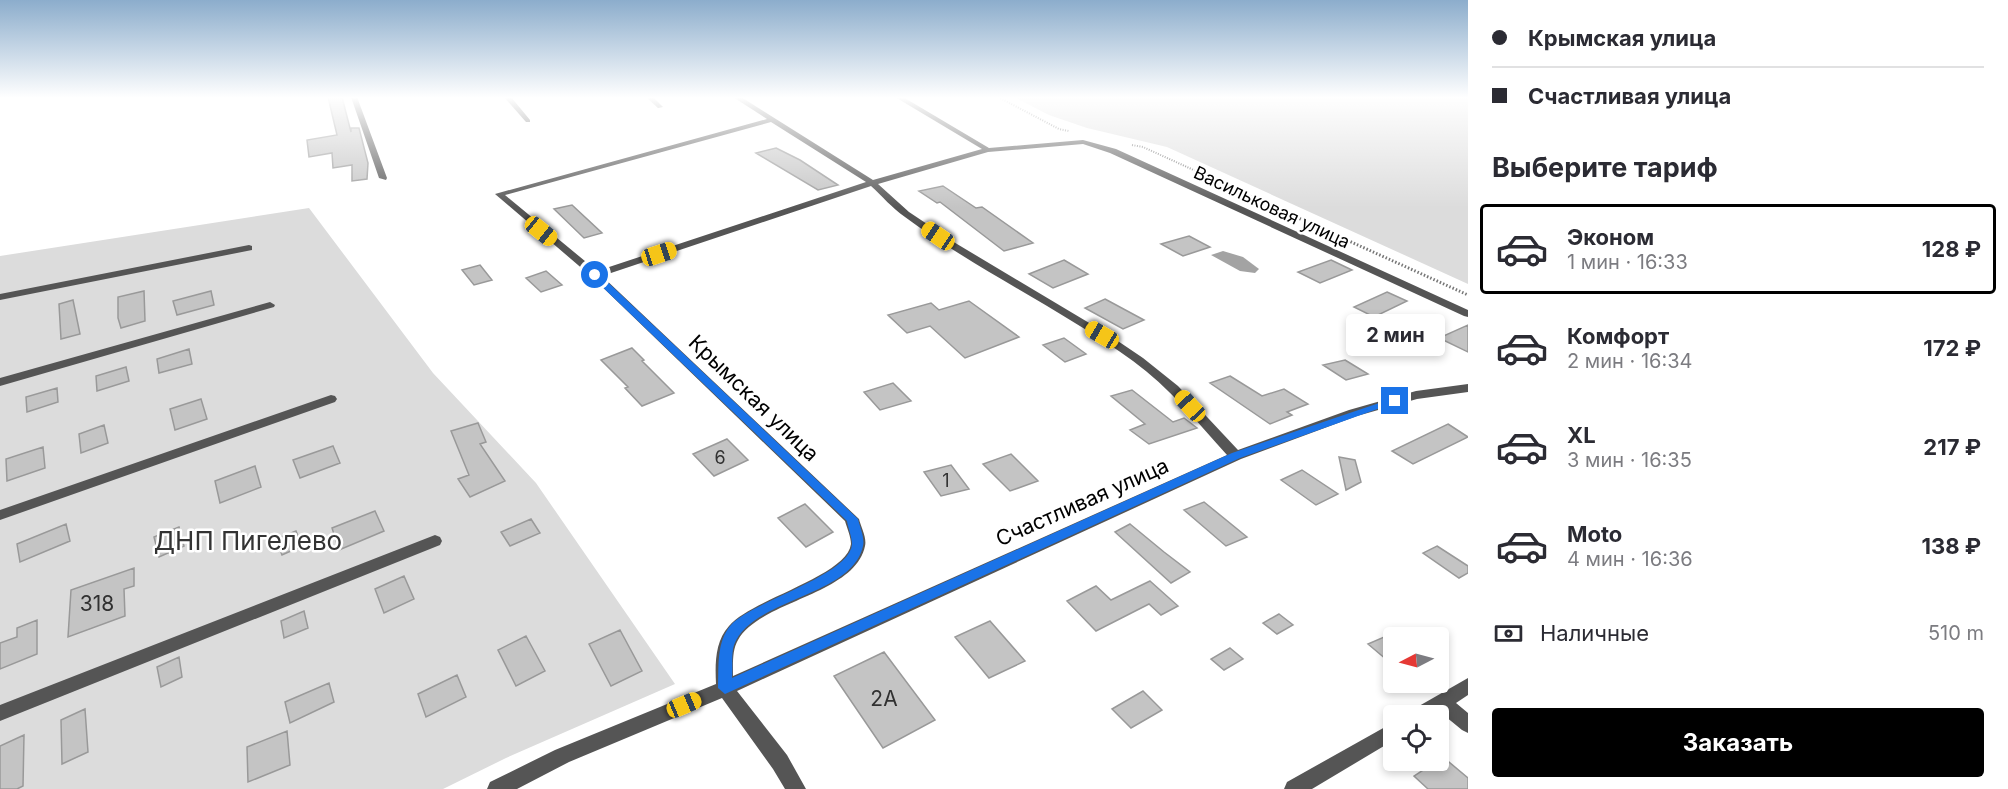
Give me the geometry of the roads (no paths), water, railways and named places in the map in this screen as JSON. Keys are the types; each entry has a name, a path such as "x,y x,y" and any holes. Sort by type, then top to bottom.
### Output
{"street":[{"path":"367,134 383,178"},
{"name":"Крымская улица","path":"721,134 499,194 595,275 852,519 858,545 851,561 830,576 753,616 735,630 726,647 725,688"},
{"path":"794,134 872,183 906,214 954,246 1102,335 1139,360 1174,389 1236,456"},
{"path":"960,134 988,150"},
{"name":"Васильковая улица","path":"595,275 872,183 988,150 1083,142 1113,151 1468,314"},
{"path":"0,297 249,248"},
{"path":"0,382 270,305"},
{"name":"Счастливая улица","path":"497,789 562,756 725,688 1236,456 1353,413 1416,395 1468,388"},
{"path":"0,515 331,399"},
{"path":"0,713 435,541"},
{"path":"1436,705 1468,686"},
{"path":"725,688 780,762 796,789"},
{"path":"1441,702 1468,724"},
{"path":"1294,789 1383,736"}],"park label":[{"name":"ДНП Пигелево","path":"248,540"}]}
